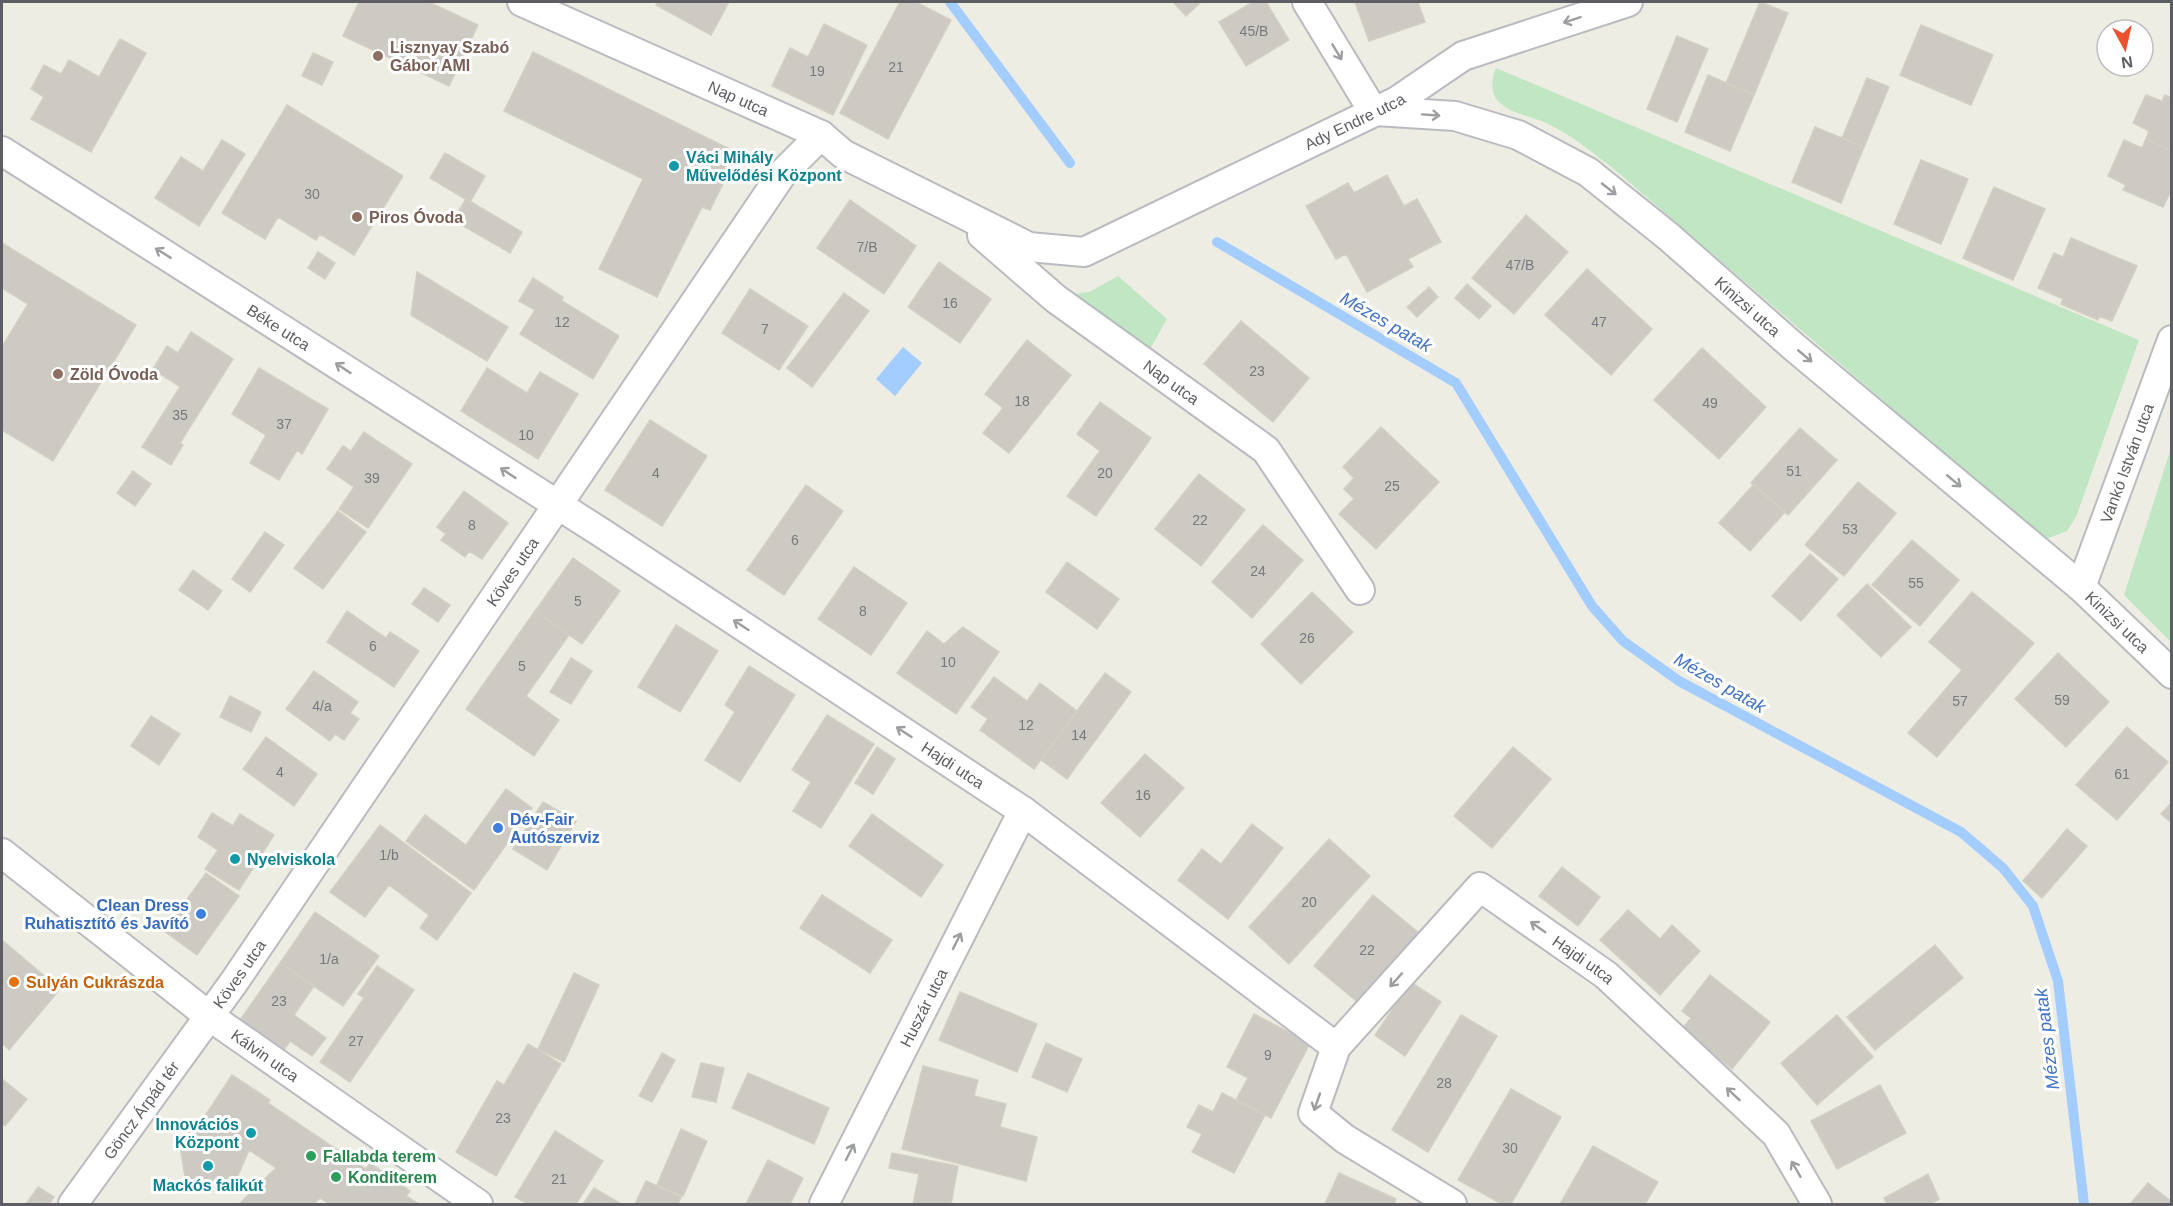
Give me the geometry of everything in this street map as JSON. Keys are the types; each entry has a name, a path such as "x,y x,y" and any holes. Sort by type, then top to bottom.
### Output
{"street":[{"name":"Nap utca","path":"522,2 821,135 843,154 1029,247 1084,252"},
{"path":"1307,2 1373,111"},
{"name":"Ady Endre utca","path":"1084,252 1397,101 1463,56 1628,2"},
{"name":"Kinizsi utca","path":"1373,111 1455,116 1518,135 1588,172 1669,237 1794,347 2081,587 2172,674"},
{"name":"Köves utca","path":"209,1016 782,174 821,135"},
{"name":"Béke utca","path":"2,150 557,504"},
{"name":"Nap utca","path":"948,207 1056,298 1266,450 1360,590"},
{"name":"Vankó István utca","path":"2081,587 2172,340"},
{"name":"Hajdi utca","path":"557,504 1023,810 1336,1047"},
{"name":"Huszár utca","path":"824,1204 1023,810"},
{"name":"Kálvin utca","path":"2,853 209,1016 478,1204"},
{"name":"Hajdi utca","path":"1452,1204 1345,1139 1313,1113 1336,1047 1480,887 1606,975 1776,1134 1816,1204"},
{"name":"Göncz Árpád tér","path":"73,1204 209,1016"}],"green space":[{"path":"1496,68 2139,340 2076,517 2067,531 2046,539 2037,533 1615,170 1565,133 1546,123 1515,112 1499,102 1493,90 1492,81"},
{"path":"1118,276 1167,319 1150,349 1068,295 1089,292"},
{"path":"2171,448 2172,642 2124,595"}],"water":[{"path":"903,347 922,363 895,396 876,379"}],"building":[{"path":"359,2 429,2 478,25 449,86 343,36"},
{"path":"658,2 729,2 711,35 656,5"},
{"path":"900,2 916,2 951,20 888,139 840,113"},
{"path":"1173,2 1201,2 1186,16"},
{"path":"1253,2 1266,2 1289,40 1246,66 1219,22"},
{"path":"1355,2 1418,2 1425,22 1369,41"},
{"path":"1760,2 1788,13 1754,95 1726,83"},
{"path":"824,24 867,45 833,115 772,86 790,48 808,57"},
{"path":"1921,25 1993,55 1971,105 1900,75"},
{"path":"1677,36 1708,49 1677,122 1647,109"},
{"path":"120,39 146,53 91,152 31,119 44,97 31,89 44,65 61,74 69,60 99,77"},
{"name":"Váci Mihály Művelődési Központ","path":"533,52 738,153 710,210 702,207 657,297 599,269 643,179 504,111"},
{"path":"313,53 333,62 322,85 302,76"},
{"path":"1708,75 1754,95 1730,151 1685,132"},
{"path":"1867,78 1889,87 1864,147 1842,138"},
{"path":"2146,95 2162,101 2165,95 2172,98 2172,151 2146,139 2149,131 2133,123"},
{"path":"287,105 403,176 354,255 320,234 316,240 278,217 265,239 222,213"},
{"path":"1815,127 1864,147 1841,203 1792,182"},
{"path":"2146,139 2172,151 2172,189 2163,207 2123,190 2126,185 2108,176 2124,140 2142,148"},
{"path":"222,140 245,154 199,226 155,198 181,157 203,171"},
{"path":"445,153 485,176 470,202 430,178"},
{"path":"1921,160 1968,179 1941,244 1894,224"},
{"path":"1387,175 1404,206 1417,199 1441,242 1408,259 1413,267 1367,292 1346,254 1336,259 1306,206 1348,183 1354,193"},
{"path":"1994,187 2045,209 2013,280 1963,258"},
{"path":"466,199 522,232 510,253 453,220"},
{"path":"850,200 916,246 884,294 817,248"},
{"path":"1526,215 1568,252 1514,314 1472,278"},
{"path":"2071,238 2137,266 2112,321 2099,316 2098,320 2061,304 2063,299 2038,288 2054,253 2063,257"},
{"path":"2,243 136,325 53,461 2,430 2,347 28,304 2,288"},
{"path":"318,252 335,263 325,279 308,268"},
{"path":"939,262 991,299 960,343 908,307"},
{"path":"1587,269 1652,329 1611,375 1545,315"},
{"path":"417,272 508,327 487,361 411,315"},
{"path":"533,278 563,297 562,301 619,336 593,379 520,334 535,310 519,301"},
{"path":"1467,284 1491,306 1479,319 1455,298"},
{"path":"1429,287 1438,297 1417,317 1407,307"},
{"path":"750,289 808,326 779,370 722,333"},
{"path":"844,293 869,311 812,387 787,368"},
{"path":"1241,321 1309,378 1273,422 1204,364"},
{"path":"191,332 233,359 180,443 183,445 171,465 142,447 180,387 153,369 167,346 178,353"},
{"path":"1027,340 1071,375 1009,453 983,433 1003,408 985,394"},
{"path":"1702,348 1766,407 1719,459 1654,400"},
{"path":"259,368 328,409 302,454 297,450 279,480 250,463 266,435 232,414"},
{"path":"487,368 527,393 540,372 578,394 538,459 461,411"},
{"path":"1100,402 1151,438 1096,516 1067,496 1100,451 1077,434"},
{"path":"650,420 707,456 662,526 605,490"},
{"path":"1381,427 1439,482 1376,549 1339,514 1354,499 1344,489 1354,478 1343,467"},
{"path":"1800,428 1837,460 1788,515 1751,483"},
{"path":"364,432 412,464 368,528 339,509 354,487 327,469 343,446 351,451"},
{"path":"133,471 151,484 135,506 117,493"},
{"path":"1199,474 1245,510 1201,566 1155,529"},
{"path":"1858,482 1896,513 1844,576 1805,545"},
{"path":"1754,484 1785,512 1750,551 1719,523"},
{"path":"806,485 843,511 784,595 747,570"},
{"path":"464,491 508,523 482,559 469,551 465,557 441,540 446,534 437,527"},
{"path":"338,511 366,532 323,589 294,568"},
{"path":"1263,525 1303,560 1252,618 1212,582"},
{"path":"265,532 284,545 250,592 232,579"},
{"path":"1912,540 1959,580 1920,626 1872,585"},
{"path":"1810,554 1838,579 1801,621 1772,596"},
{"path":"573,558 620,591 582,644 535,611"},
{"path":"1067,562 1119,599 1097,629 1046,592"},
{"path":"854,567 907,603 871,655 818,619"},
{"path":"193,570 222,591 208,610 179,590"},
{"path":"1867,584 1911,627 1881,657 1837,615"},
{"path":"424,588 450,605 438,622 412,604"},
{"path":"1312,592 1353,632 1301,684 1261,644"},
{"path":"1972,592 2034,643 1937,757 1908,733 1962,670 1929,642"},
{"path":"347,611 386,638 390,632 419,651 394,687 327,642"},
{"path":"535,611 569,635 526,696 559,720 534,756 466,709"},
{"path":"676,625 718,651 680,712 638,687"},
{"path":"963,627 999,652 956,714 897,673 927,631 944,644"},
{"path":"2058,653 2109,702 2066,747 2015,699"},
{"path":"571,658 592,671 571,704 550,692"},
{"path":"749,666 795,695 740,782 705,760 735,712 725,705"},
{"path":"314,671 358,702 350,713 359,719 344,740 335,734 330,741 286,709"},
{"path":"1105,673 1131,692 1067,779 1041,760"},
{"path":"994,677 1027,701 1040,683 1077,711 1034,769 980,730 988,719 971,707"},
{"path":"230,696 261,712 251,732 220,717"},
{"path":"827,715 874,744 821,828 793,811 811,782 792,770"},
{"path":"151,716 180,734 159,765 131,746"},
{"path":"2127,727 2168,762 2117,820 2076,785"},
{"path":"266,737 317,774 294,806 243,769"},
{"path":"877,747 895,759 873,794 855,783"},
{"path":"1513,747 1551,779 1492,848 1454,816"},
{"path":"1145,754 1184,788 1140,837 1101,803"},
{"name":"Dév-Fair Autószerviz","path":"506,789 532,808 474,890 406,841 425,815 466,845"},
{"path":"543,802 576,821 547,870 513,849"},
{"path":"2172,802 2172,823 2161,814"},
{"name":"Nyelviskola","path":"212,813 233,826 240,814 274,835 239,890 205,869 218,850 198,837"},
{"path":"872,814 943,865 921,897 849,846"},
{"path":"1252,824 1283,848 1228,919 1178,880 1202,849 1221,864"},
{"path":"380,825 471,893 437,940 420,928 429,915 389,885 365,917 330,892"},
{"path":"2067,829 2087,846 2042,898 2023,881"},
{"path":"1329,839 1370,876 1289,964 1249,927"},
{"path":"1562,867 1600,897 1578,926 1539,896"},
{"name":"Clean Dress Ruhatisztító és Javító","path":"206,873 239,896 197,955 164,931"},
{"path":"822,895 892,940 870,973 800,928"},
{"path":"1373,895 1419,933 1360,1004 1314,966"},
{"path":"1628,910 1660,939 1672,925 1700,951 1660,995 1600,940"},
{"path":"315,912 379,956 343,1006 280,963"},
{"path":"2,940 60,989 9,1050 2,1043"},
{"path":"1935,945 1963,978 1875,1050 1847,1017"},
{"path":"280,963 314,986 294,1015 326,1038 312,1056 290,1041 284,1050 240,1020"},
{"path":"377,966 414,990 350,1082 320,1062 364,998 358,994"},
{"path":"574,973 599,985 564,1062 538,1049"},
{"path":"1710,975 1770,1022 1732,1069 1682,1029 1691,1018 1682,1011"},
{"path":"1411,982 1441,1002 1405,1056 1375,1035"},
{"path":"960,992 1037,1024 1017,1072 939,1040"},
{"path":"1254,1014 1310,1043 1271,1118 1236,1100 1248,1078 1227,1067"},
{"path":"1461,1015 1497,1036 1428,1152 1392,1130"},
{"path":"1837,1015 1873,1057 1817,1105 1781,1063"},
{"path":"1046,1043 1082,1059 1067,1092 1032,1077"},
{"path":"528,1044 561,1064 496,1176 456,1152 497,1081 504,1085"},
{"path":"662,1053 675,1060 652,1102 639,1096"},
{"path":"701,1063 724,1068 716,1102 692,1097"},
{"path":"923,1066 978,1080 974,1096 1006,1104 1000,1127 1037,1137 1026,1181 902,1149"},
{"path":"748,1073 829,1108 814,1144 732,1108"},
{"name":"Innovációs Központ","path":"232,1075 270,1100 268,1103 366,1169 370,1163 410,1191 406,1196 419,1204 330,1204 320,1198 314,1204 239,1204 276,1168 249,1150 234,1185 210,1192 185,1176 179,1141 199,1125"},
{"path":"2,1079 27,1099 5,1126 2,1123"},
{"path":"1880,1085 1906,1133 1837,1169 1811,1121"},
{"path":"1511,1089 1561,1117 1511,1204 1502,1204 1458,1180"},
{"path":"1222,1093 1265,1115 1234,1173 1192,1152 1202,1134 1187,1127 1199,1105 1213,1112"},
{"path":"681,1129 707,1141 683,1196 657,1185"},
{"path":"555,1131 603,1161 576,1204 528,1204 515,1197"},
{"path":"1593,1146 1658,1182 1645,1204 1560,1204"},
{"path":"892,1153 958,1166 951,1204 913,1204 919,1174 889,1168"},
{"path":"768,1160 803,1178 790,1204 746,1204"},
{"path":"1339,1173 1396,1199 1394,1204 1325,1204"},
{"path":"1928,1174 1939,1199 1930,1204 1887,1204 1884,1198"},
{"path":"646,1181 681,1197 678,1204 635,1204"},
{"path":"2148,1183 2172,1202 2172,1204 2130,1204"},
{"path":"38,1187 54,1197 49,1204 26,1204"},
{"path":"594,1188 621,1204 583,1204"}],"waterway":[{"name":"Mézes patak","path":"950,2 1070,163"},
{"name":"Mézes patak","path":"1217,242 1456,383 1592,606 1623,641 1679,681 1961,832 2003,868 2033,906 2058,981 2084,1204"}],"place":[{"name":"Lisznyay Szabó Gábor AMI","path":"378,56"},
{"name":"Váci Mihály Művelődési Központ","path":"674,166"},
{"name":"Piros Óvoda","path":"357,217"},
{"name":"Zöld Óvoda","path":"58,374"},
{"name":"Dév-Fair Autószerviz","path":"498,828"},
{"name":"Nyelviskola","path":"235,859"},
{"name":"Clean Dress Ruhatisztító és Javító","path":"201,914"},
{"name":"Sulyán Cukrászda","path":"14,982"},
{"name":"Innovációs Központ","path":"251,1133"},
{"name":"Fallabda terem","path":"311,1156"},
{"name":"Mackós falikút","path":"208,1166"},
{"name":"Konditerem","path":"336,1177"}]}
